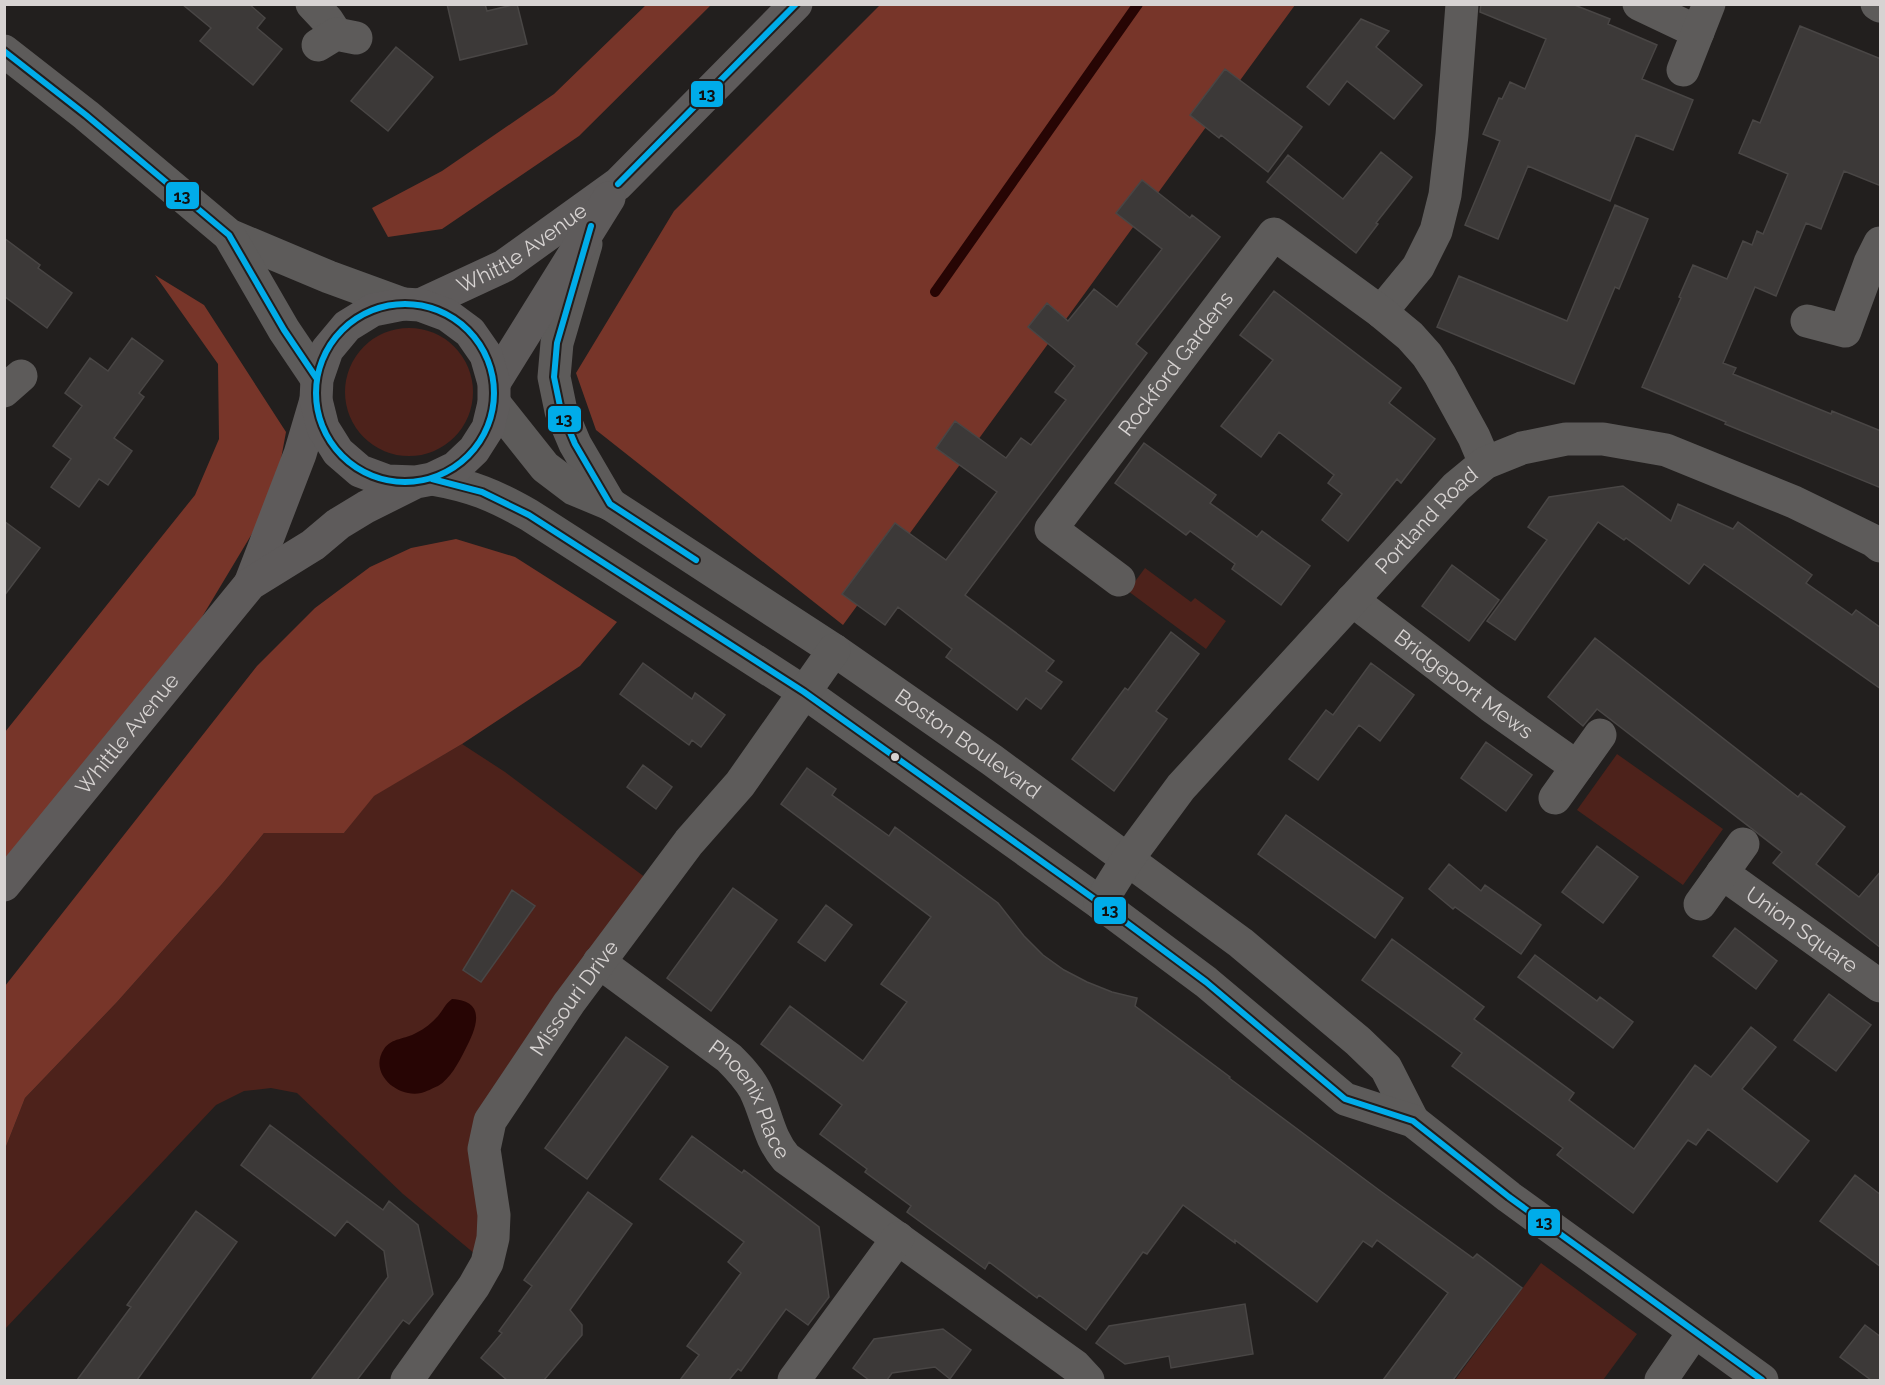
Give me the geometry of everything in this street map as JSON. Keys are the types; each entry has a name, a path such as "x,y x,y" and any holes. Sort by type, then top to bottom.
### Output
{"main road":[{"name":"Whittle Avenue","path":"412,304 504,266 618,184 796,4"},
{"name":"Whittle Avenue","path":"494,393 618,184"},
{"path":"412,304 447,315 470,332 486,355 494,393 488,428 474,450 455,468 424,480 387,481 360,471 339,452 323,428 317,389 327,350 347,326 373,310 412,304"},
{"name":"Whittle Avenue","path":"4,885 250,584 300,454 317,389"},
{"name":"Whittle Avenue","path":"250,584 366,507 424,480"}],"street":[{"path":"312,4 327,20 337,39"},
{"path":"1381,312 1418,267 1436,231 1445,195 1452,135 1462,4"},
{"path":"1639,4 1703,18 1683,70"},
{"path":"4,51 86,115 229,235 329,277 412,304"},
{"path":"591,226 557,343 554,377 561,411 575,444 610,504"},
{"name":"Rockford Gardens","path":"1119,580 1051,529 1274,234 1410,336 1427,355 1474,437 1485,463"},
{"path":"229,235 317,389"},
{"path":"1807,321 1845,331 1870,263 1881,243"},
{"name":"Boston Boulevard","path":"494,393 544,467 574,489 610,504 834,650 992,760 1241,943 1358,1041 1386,1068 1413,1121"},
{"name":"Portland Road","path":"1100,903 1127,860 1181,787 1456,487 1485,463 1522,448 1566,439 1603,439 1666,450 1794,502 1881,546"},
{"name":"Boston Boulevard","path":"424,480 463,484 494,495 529,515 804,693 1100,903 1206,982 1345,1099 1413,1121 1509,1197 1762,1380"},
{"name":"Bridgeport Mews","path":"1352,600 1491,706 1577,767"},
{"name":"Missouri Drive","path":"407,1380 474,1286 487,1263 493,1238 494,1215 484,1149 490,1121 537,1048 599,962 688,842 740,784 834,650"},
{"path":"1555,798 1600,735"},
{"name":"Union Square","path":"1700,904 1743,844"},
{"name":"Union Square","path":"1722,873 1881,986"},
{"name":"Phoenix Place","path":"599,962 729,1058 755,1090 771,1136 786,1158 1075,1366 1088,1380"},
{"path":"794,1380 898,1238"},
{"path":"1661,1380 1694,1332"}],"shaded area":[{"path":"646,5 711,5 579,136 442,229 388,237 372,208 442,171 554,94"},
{"path":"880,5 1295,5 843,625 596,430 576,373 674,211"},
{"path":"155,275 204,305 286,432 274,497 196,627 5,861 5,732 195,495 219,439 218,364"},
{"path":"409,328 433,333 454,347 468,368 473,392 468,416 454,437 433,451 409,456 385,451 364,437 350,416 345,392 350,368 364,347 385,333"},
{"path":"456,539 515,557 617,622 580,666 462,744 374,796 344,833 264,833 117,1002 25,1098 5,1149 5,986 257,666 315,608 370,567 411,548"},
{"path":"1145,568 1191,602 1195,598 1226,621 1206,649 1128,591"},
{"path":"462,744 505,772 650,881 480,1116 489,1215 475,1254 403,1194 297,1093 271,1088 244,1091 216,1105 5,1329 5,1149 25,1098 117,1002 264,833 344,833 373,796"},
{"path":"1617,754 1723,829 1683,885 1577,810"},
{"path":"452,999 471,1005 476,1017 473,1033 454,1070 438,1086 423,1092 412,1094 395,1088 382,1075 380,1058 384,1049 387,1045 428,1026"},
{"path":"1541,1263 1637,1334 1603,1380 1455,1380"}],"building":[{"path":"182,4 249,4 265,18 257,28 282,49 253,85 200,41 211,28"},
{"path":"447,4 485,4 487,11 517,4 527,44 460,60"},
{"path":"1481,4 1572,4 1610,19 1608,24 1657,45 1642,79 1693,100 1673,150 1636,135 1610,201 1528,166 1498,239 1465,225 1500,141 1483,134 1499,98 1502,99 1510,82 1525,89 1546,39 1480,12"},
{"path":"1361,19 1389,31 1376,47 1422,85 1394,119 1347,81 1329,105 1307,87"},
{"path":"1800,26 1881,59 1881,186 1844,171 1821,229 1806,223 1776,296 1755,287 1723,363 1736,368 1733,374 1831,414 1832,411 1881,431 1881,488 1642,387 1693,265 1727,279 1743,241 1752,245 1757,231 1763,234 1788,174 1739,153 1753,120 1760,123"},
{"path":"396,47 433,77 388,131 351,101"},
{"path":"1225,69 1302,127 1268,172 1221,135 1219,138 1190,115"},
{"path":"1381,152 1412,177 1356,253 1267,182 1288,155 1343,199"},
{"path":"1142,180 1190,218 1192,215 1220,237 1136,344 1147,353 965,595 1054,661 1046,671 1062,682 1041,709 1026,698 1017,710 946,657 952,649 898,607 885,625 842,594 895,523 946,560 997,492 936,448 955,421 1006,458 1021,438 1031,445 1066,400 1055,392 1075,366 1028,327 1047,303 1068,321 1094,289 1117,307 1162,249 1116,213"},
{"path":"1615,205 1648,219 1619,289 1615,287 1574,384 1437,327 1459,276 1567,321"},
{"path":"4,238 40,265 38,268 72,293 47,328 4,296"},
{"path":"1274,291 1401,388 1389,403 1435,439 1401,483 1397,479 1348,541 1322,520 1342,494 1328,483 1334,475 1279,432 1261,457 1221,426 1273,360 1240,335"},
{"path":"132,338 163,361 139,393 144,397 114,438 132,451 108,485 99,479 79,507 51,487 71,459 53,446 82,406 65,393 90,358 108,371"},
{"path":"1144,443 1216,495 1210,503 1257,537 1262,531 1310,566 1281,605 1232,569 1235,564 1190,531 1186,535 1115,483"},
{"path":"1623,486 1671,521 1678,504 1733,529 1738,522 1812,575 1806,583 1852,615 1856,610 1881,628 1881,689 1704,564 1689,584 1626,538 1624,540 1598,522 1515,640 1487,621 1547,540 1528,527 1549,497"},
{"path":"4,521 40,548 4,596"},
{"path":"1452,565 1499,600 1469,641 1422,606"},
{"path":"1171,632 1199,654 1156,711 1167,719 1114,791 1072,759 1125,688 1128,690"},
{"path":"1595,638 1798,797 1801,793 1845,827 1816,864 1859,897 1881,871 1881,948 1773,863 1782,852 1597,709 1583,726 1548,697"},
{"path":"643,663 692,699 695,693 725,715 701,747 692,740 689,745 620,694"},
{"path":"1371,663 1414,695 1380,741 1359,725 1318,780 1289,759 1326,710 1333,715"},
{"path":"1486,742 1532,775 1506,811 1461,778"},
{"path":"643,765 672,787 656,809 627,787"},
{"path":"807,768 836,789 832,795 889,836 895,827 998,903 1024,936 1043,955 1064,970 1087,982 1112,992 1137,998 1135,1006 1229,1078 1473,1258 1477,1254 1522,1288 1453,1380 1383,1380 1448,1293 1377,1240 1372,1247 1363,1241 1317,1302 1235,1240 1235,1243 1183,1205 1147,1254 1143,1252 1086,1330 1039,1295 1037,1298 989,1262 985,1269 907,1212 911,1206 865,1172 867,1169 820,1134 842,1105 761,1044 790,1006 863,1061 907,1002 881,984 931,917 781,804"},
{"path":"1286,815 1403,898 1375,938 1258,854"},
{"path":"1597,846 1638,877 1603,923 1562,892"},
{"path":"1449,864 1481,891 1485,885 1541,925 1521,954 1455,907 1453,909 1429,889"},
{"path":"733,888 777,920 711,1011 667,978"},
{"path":"512,890 535,906 481,982 463,970"},
{"path":"826,905 852,925 825,961 798,942"},
{"path":"1735,928 1777,961 1756,989 1713,956"},
{"path":"1392,939 1484,1007 1474,1019 1574,1093 1569,1100 1634,1149 1695,1065 1711,1077 1751,1027 1776,1047 1742,1089 1809,1141 1777,1182 1708,1129 1696,1145 1688,1140 1633,1213 1557,1155 1563,1148 1452,1066 1462,1053 1362,980"},
{"path":"1535,955 1597,1001 1600,997 1633,1022 1613,1048 1518,977"},
{"path":"1829,994 1871,1025 1836,1071 1794,1040"},
{"path":"626,1037 668,1067 587,1179 545,1148"},
{"path":"270,1125 383,1210 389,1201 418,1225 433,1294 409,1324 403,1320 357,1380 311,1380 388,1277 384,1251 347,1221 335,1236 241,1165"},
{"path":"692,1136 742,1173 744,1170 819,1227 829,1297 808,1325 786,1309 741,1371 738,1369 729,1380 680,1380 699,1355 687,1346 741,1273 728,1262 744,1242 660,1179"},
{"path":"1855,1175 1881,1195 1881,1267 1820,1221"},
{"path":"588,1192 632,1224 570,1310 582,1325 582,1335 544,1380 507,1380 481,1358 502,1333 499,1331 532,1286 524,1280"},
{"path":"196,1211 237,1242 137,1380 77,1380 131,1307 127,1305"},
{"path":"1245,1304 1253,1354 1171,1368 1169,1356 1125,1364 1096,1343 1109,1326"},
{"path":"1865,1325 1881,1337 1881,1380 1871,1380 1840,1357"},
{"path":"943,1329 971,1350 950,1379 935,1367 892,1373 887,1380 869,1380 853,1368 874,1339"}],"waterway":[{"path":"935,292 1138,4"}],"transit line":[{"name":"13","path":"618,184 796,4"},
{"name":"13","path":"4,51 86,115 229,235 284,330 317,379"},
{"name":"13","path":"591,226 557,343 554,377 561,411 575,444 610,504 696,560"},
{"name":"13","path":"405,304 439,311 468,330 487,359 494,393 487,427 468,456 439,475 405,482 371,475 342,456 323,427 316,393 323,359 342,330 371,311 405,304"},
{"name":"13","path":"432,479 482,492 529,515 804,692 1100,903 1206,982 1345,1099 1413,1121 1509,1197 1762,1380"}]}
